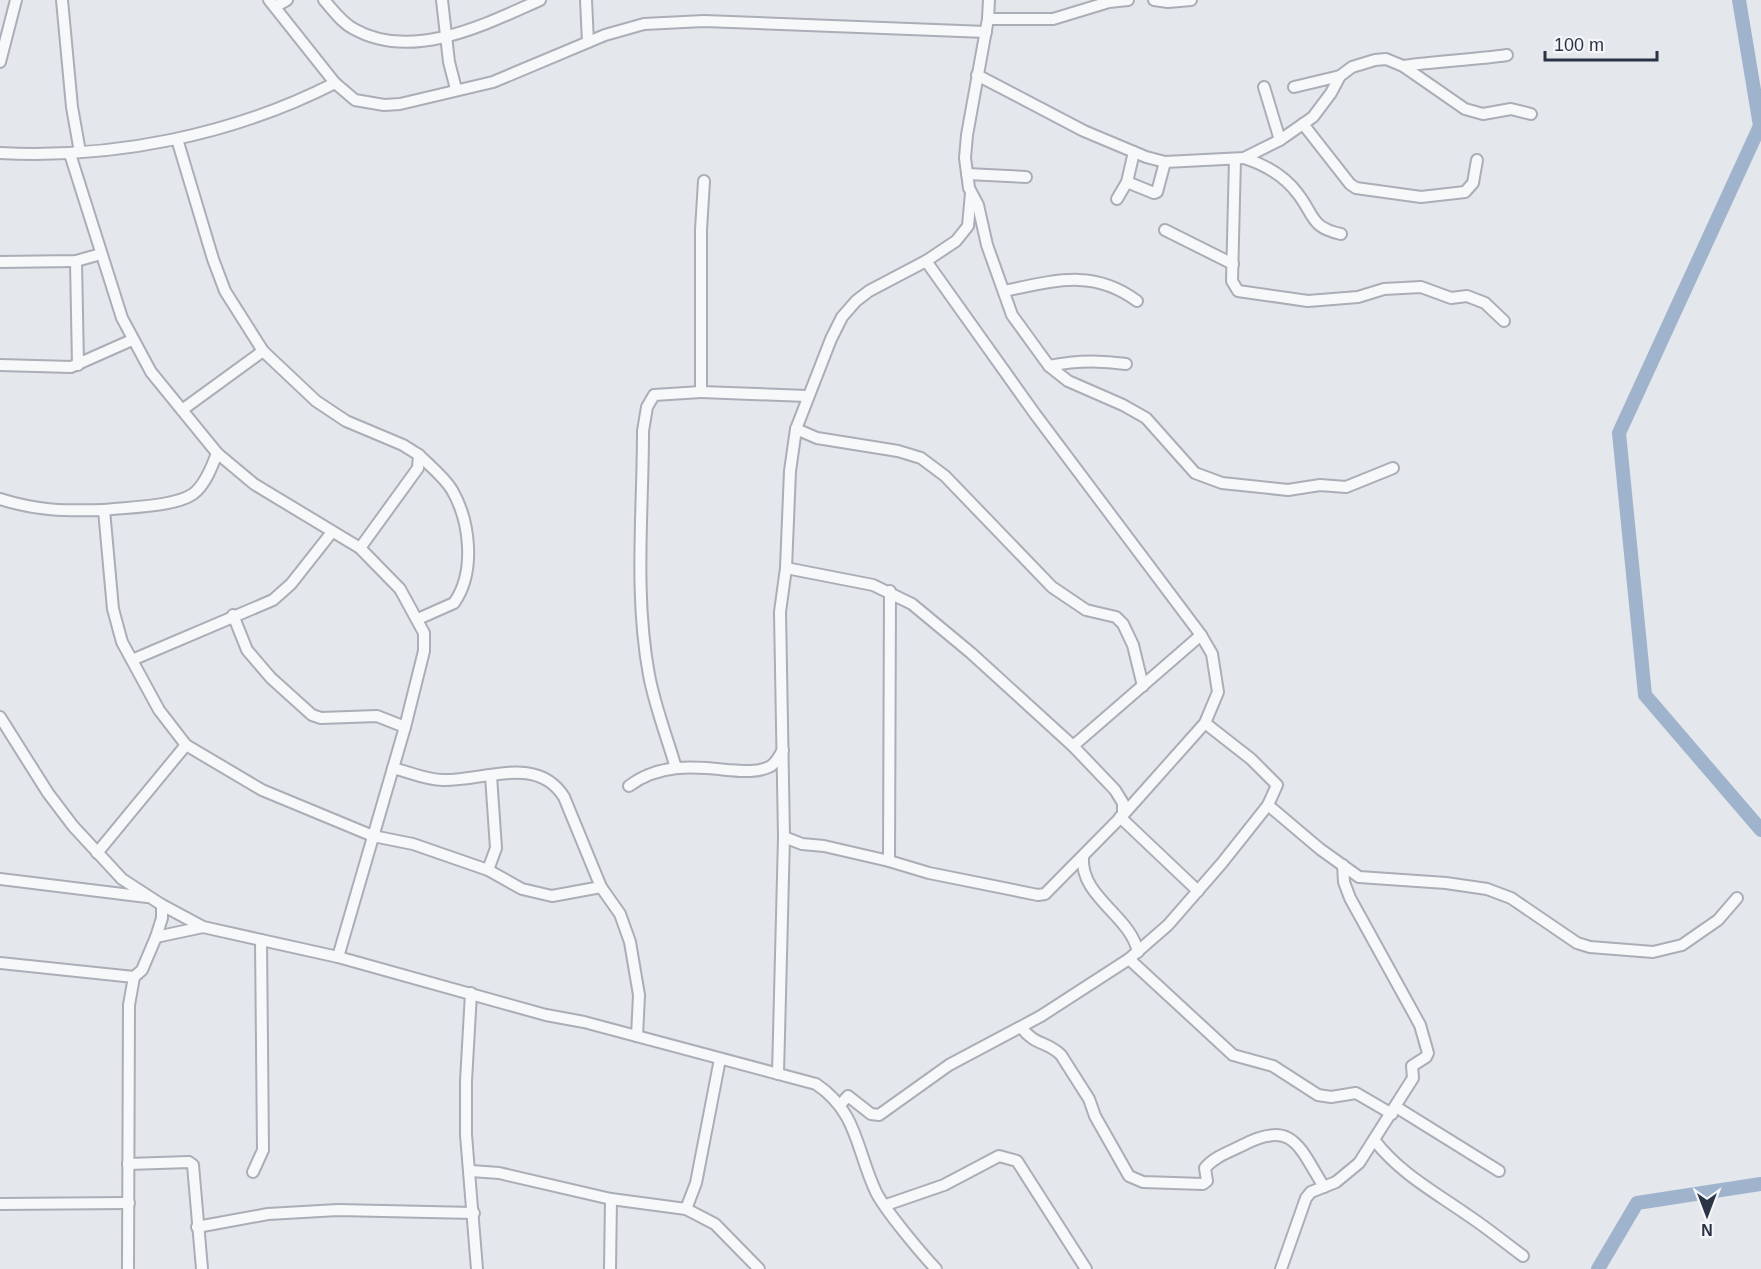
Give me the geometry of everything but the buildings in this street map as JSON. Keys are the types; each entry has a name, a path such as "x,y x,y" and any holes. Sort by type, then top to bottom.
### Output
{"street":[{"path":"0,62 16,0"},
{"path":"62,0 75,153 101,254 132,340 151,372 217,453 254,484 360,548 400,590 418,619 423,633 424,651 405,727 338,957"},
{"path":"287,0 272,4 335,83 355,100 384,105 400,104 493,82 588,42 644,24 704,21 986,32"},
{"path":"324,0 352,28 369,35 402,42 446,36 540,0"},
{"path":"442,0 456,89"},
{"path":"586,0 588,42"},
{"path":"778,1074 784,837 780,612 786,568 789,495 796,429 807,396 842,317 856,301 883,283 926,261 956,241 965,231 970,218 971,193 965,158 967,135 986,32 989,0"},
{"path":"988,19 1053,19 1109,2 1128,0"},
{"path":"1154,0 1168,2 1191,0"},
{"path":"1403,66 1423,66 1442,60 1468,61 1507,55"},
{"path":"1239,159 1280,140 1303,124 1319,111 1340,76 1352,67 1376,60 1386,59 1403,66 1465,110 1475,113 1511,109 1531,114"},
{"path":"977,75 1084,131 1134,152 1166,162 1239,159 1274,170 1299,195 1316,225 1341,234"},
{"path":"1294,87 1340,76"},
{"path":"0,153 75,153 177,139 271,112 335,83"},
{"path":"1264,87 1280,140"},
{"path":"1303,124 1350,184 1356,188 1421,197 1465,192 1473,183 1477,160"},
{"path":"177,139 213,260 225,291 263,351 316,401 346,421 403,445 419,455 451,487 469,549 465,579 454,603 418,619"},
{"path":"1117,199 1127,182 1134,152"},
{"path":"1239,159 1232,281 1238,291 1308,301 1358,297 1384,289 1421,287 1451,298 1467,296 1485,303 1504,321"},
{"path":"1127,182 1154,193 1157,192 1166,162"},
{"path":"967,174 1026,177"},
{"path":"701,392 701,230 704,182"},
{"path":"971,193 978,205 987,244 1015,321 1049,366 1068,381 1123,405 1146,418 1195,473 1222,483 1288,490 1327,485 1343,487 1393,468"},
{"path":"1165,230 1233,264"},
{"path":"0,262 76,261 101,254"},
{"path":"76,261 78,365"},
{"path":"784,837 802,844 836,848 929,873 1038,896 1049,892 1083,858 1205,723 1218,692 1212,654 1201,635 1055,443 926,261"},
{"path":"1004,291 1062,280 1102,282 1121,289 1137,301"},
{"path":"0,365 62,368 78,365 132,340"},
{"path":"182,410 263,351"},
{"path":"1049,366 1096,360 1126,364"},
{"path":"676,768 654,701 640,589 643,431 647,407 654,394 701,392 807,396"},
{"path":"796,429 817,438 921,458 945,476 1052,587 1086,610 1106,614 1123,624 1133,645 1143,686"},
{"path":"0,499 20,507 58,511 104,510 178,500 192,494 207,475 217,453"},
{"path":"360,548 418,468 419,455"},
{"path":"104,510 113,609 122,642 159,710 186,745 262,790 373,836 413,844 488,870 522,889 552,896 601,887"},
{"path":"132,660 233,615 273,600 284,592 332,532"},
{"path":"786,568 850,579 890,591 912,604 971,653 1073,746 1115,789 1123,803 1122,816 1198,891"},
{"path":"889,861 890,591"},
{"path":"233,615 247,650 271,678 312,715 321,718 377,716 405,727"},
{"path":"1073,746 1201,635"},
{"path":"0,717 48,793 97,853 122,879 162,905 203,927 338,957 546,1015 637,1036 816,1084 840,1105 854,1127 876,1193 931,1267"},
{"path":"840,1105 848,1096 871,1114 879,1115 948,1065 1021,1027 1134,955 1168,925 1268,806 1277,785 1251,759 1205,723"},
{"path":"97,853 186,745"},
{"path":"629,786 650,772 676,768 745,771 764,769 774,763 784,749"},
{"path":"393,768 442,780 528,771 546,778 555,785 564,797 601,887 620,914 630,942 639,995 637,1036"},
{"path":"488,870 496,848 491,776"},
{"path":"1268,806 1320,849 1359,877 1446,883 1487,889 1518,903 1577,943 1601,949 1653,952 1682,945 1703,933 1737,898"},
{"path":"1083,858 1085,878 1132,932 1134,955 1233,1055 1274,1066 1318,1095 1331,1097 1356,1093 1394,1110 1499,1172"},
{"path":"1281,1269 1302,1203 1311,1192 1336,1182 1359,1163 1375,1141 1413,1077 1412,1066 1426,1057 1428,1051 1420,1025 1350,898 1344,882 1343,865"},
{"path":"0,879 150,897"},
{"path":"128,1269 127,1032 134,977 142,970 156,937 162,918 162,905"},
{"path":"156,937 203,927"},
{"path":"253,1172 263,1150 261,940"},
{"path":"0,963 134,977"},
{"path":"471,993 466,1081 466,1135 471,1171 477,1269"},
{"path":"1021,1027 1034,1041 1054,1049 1061,1055 1089,1099 1124,1170 1136,1180 1203,1184 1207,1181 1205,1168 1213,1160 1257,1137 1272,1135 1287,1136 1297,1143 1324,1187"},
{"path":"686,1209 696,1183 720,1059"},
{"path":"1375,1141 1390,1160 1422,1186 1484,1226 1523,1256"},
{"path":"886,1205 937,1188 999,1156 1007,1156 1017,1161 1086,1269"},
{"path":"128,1164 189,1162 193,1165 202,1269"},
{"path":"471,1171 514,1176 611,1198 686,1209 715,1224 759,1269"},
{"path":"610,1269 611,1198"},
{"path":"0,1204 129,1203"},
{"path":"197,1227 268,1214 338,1210 474,1213"}],"waterway":[{"path":"1739,0 1760,126 1619,433 1645,695 1761,830"},
{"path":"1598,1269 1637,1203 1761,1184"}]}
